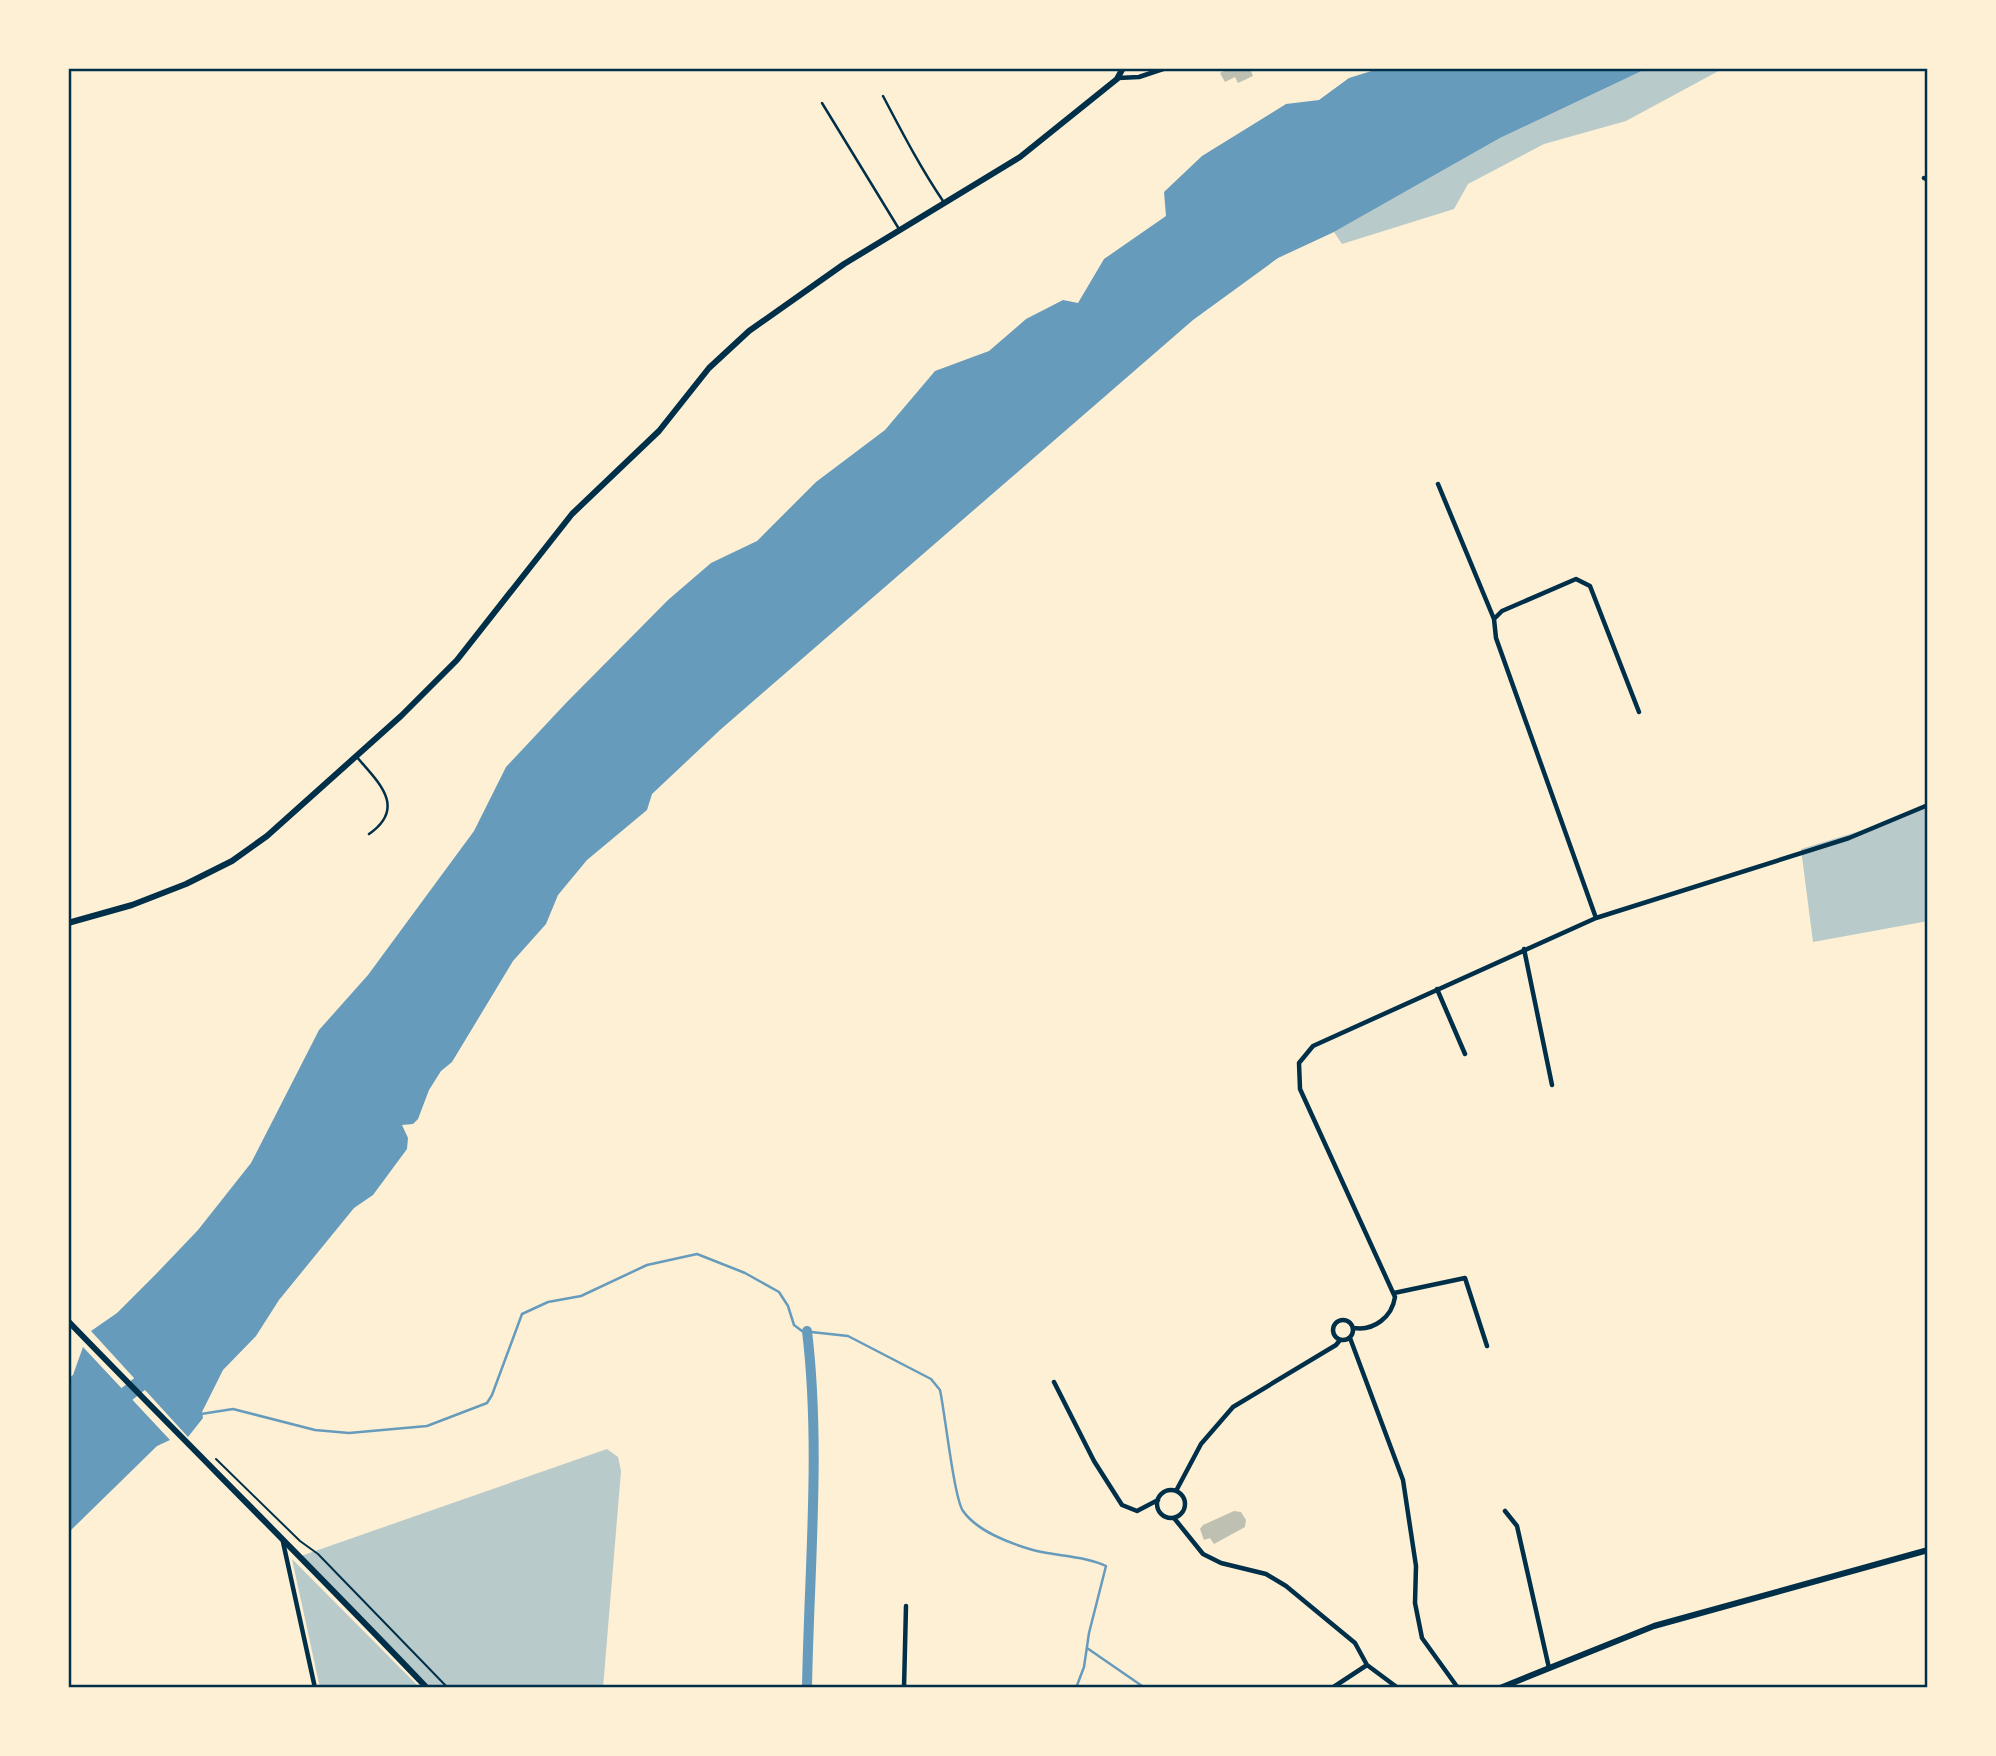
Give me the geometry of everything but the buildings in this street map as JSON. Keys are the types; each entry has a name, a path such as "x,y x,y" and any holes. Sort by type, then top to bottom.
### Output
{"street":[{"path":"68,923 143,901 232,861 267,836 377,738 457,660 572,514 659,430 709,368 748,331 785,304 1020,158 1117,79 1123,68"},
{"path":"1117,79 1139,77 1166,68"},
{"path":"1438,484 1494,619 1496,638 1596,918"},
{"path":"1494,619 1502,611 1576,579 1590,586 1639,712"},
{"path":"1340,1339 1333,1331 1337,1322 1347,1320 1354,1328 1364,1330 1383,1321 1394,1305 1394,1293 1300,1089 1297,1076 1303,1055 1313,1046 1596,918 1849,838 1928,804"},
{"path":"1524,949 1552,1085"},
{"path":"1437,989 1465,1054"},
{"path":"1394,1293 1465,1278 1487,1346"},
{"path":"68,1321 201,1458 281,1534 427,1688"},
{"path":"1354,1328 1350,1338 1403,1480 1422,1638 1458,1688"},
{"path":"1340,1339 1350,1338"},
{"path":"1176,1490 1201,1444 1233,1407 1292,1374 1336,1345 1340,1339"},
{"path":"1054,1382 1094,1461 1122,1505 1137,1511 1170,1490 1176,1490"},
{"path":"1174,1518 1182,1513 1185,1503 1176,1490"},
{"path":"1158,1500 1163,1515 1174,1518 1203,1554 1221,1563 1266,1574 1286,1586 1355,1643 1367,1665 1398,1688"},
{"path":"1505,1511 1517,1526 1549,1668"},
{"path":"281,1534 315,1688"},
{"path":"1500,1688 1654,1626 1928,1550"},
{"path":"904,1688 906,1606"},
{"path":"1332,1688 1367,1665"}],"lane":[{"path":"883,96 905,133 913,155 945,204"},
{"path":"822,103 901,232"},
{"path":"356,756 388,794 389,805 382,821 369,834"}],"path":[{"path":"214,1458 300,1541 318,1554 448,1688"}],"shaded area":[{"path":"1648,68 1724,68 1626,121 1544,144 1468,184 1454,209 1342,244 1334,232 1500,138"},
{"path":"1928,807 1928,921 1813,942 1801,849 1899,819"},
{"path":"607,1449 618,1457 621,1471 603,1688 427,1688 301,1556"},
{"path":"292,1559 420,1688 320,1688"}],"water":[{"path":"1381,68 1648,68 1500,138 1334,232 1278,258 1193,320 720,730 652,794 647,810 587,860 558,895 546,924 513,961 452,1062 441,1071 429,1090 418,1119 413,1124 402,1125 408,1138 407,1149 373,1195 354,1208 279,1300 256,1336 223,1370 202,1412 203,1418 188,1437 91,1331 117,1313 198,1230 251,1163 319,1030 368,975 474,831 506,767 668,600 711,563 757,541 816,482 885,430 935,371 989,351 1026,319 1063,300 1078,303 1104,259 1166,216 1164,192 1202,156 1286,104 1319,100 1349,78"},
{"path":"83,1347 170,1440 157,1446 68,1533 68,1379 73,1375"}],"waterway":[{"path":"201,1414 233,1409 315,1430 349,1433 427,1426 487,1403 522,1314 548,1302 581,1296 647,1265 697,1254 745,1273 779,1292 788,1306 794,1325 802,1331 848,1336 931,1379 940,1390 960,1503 963,1511 977,1525 995,1536 1024,1547 1106,1566 1089,1633 1084,1667 1076,1688"},
{"path":"807,1331 814,1464 807,1688"},
{"path":"109,1408 155,1372"},
{"path":"1087,1648 1145,1688"}]}
